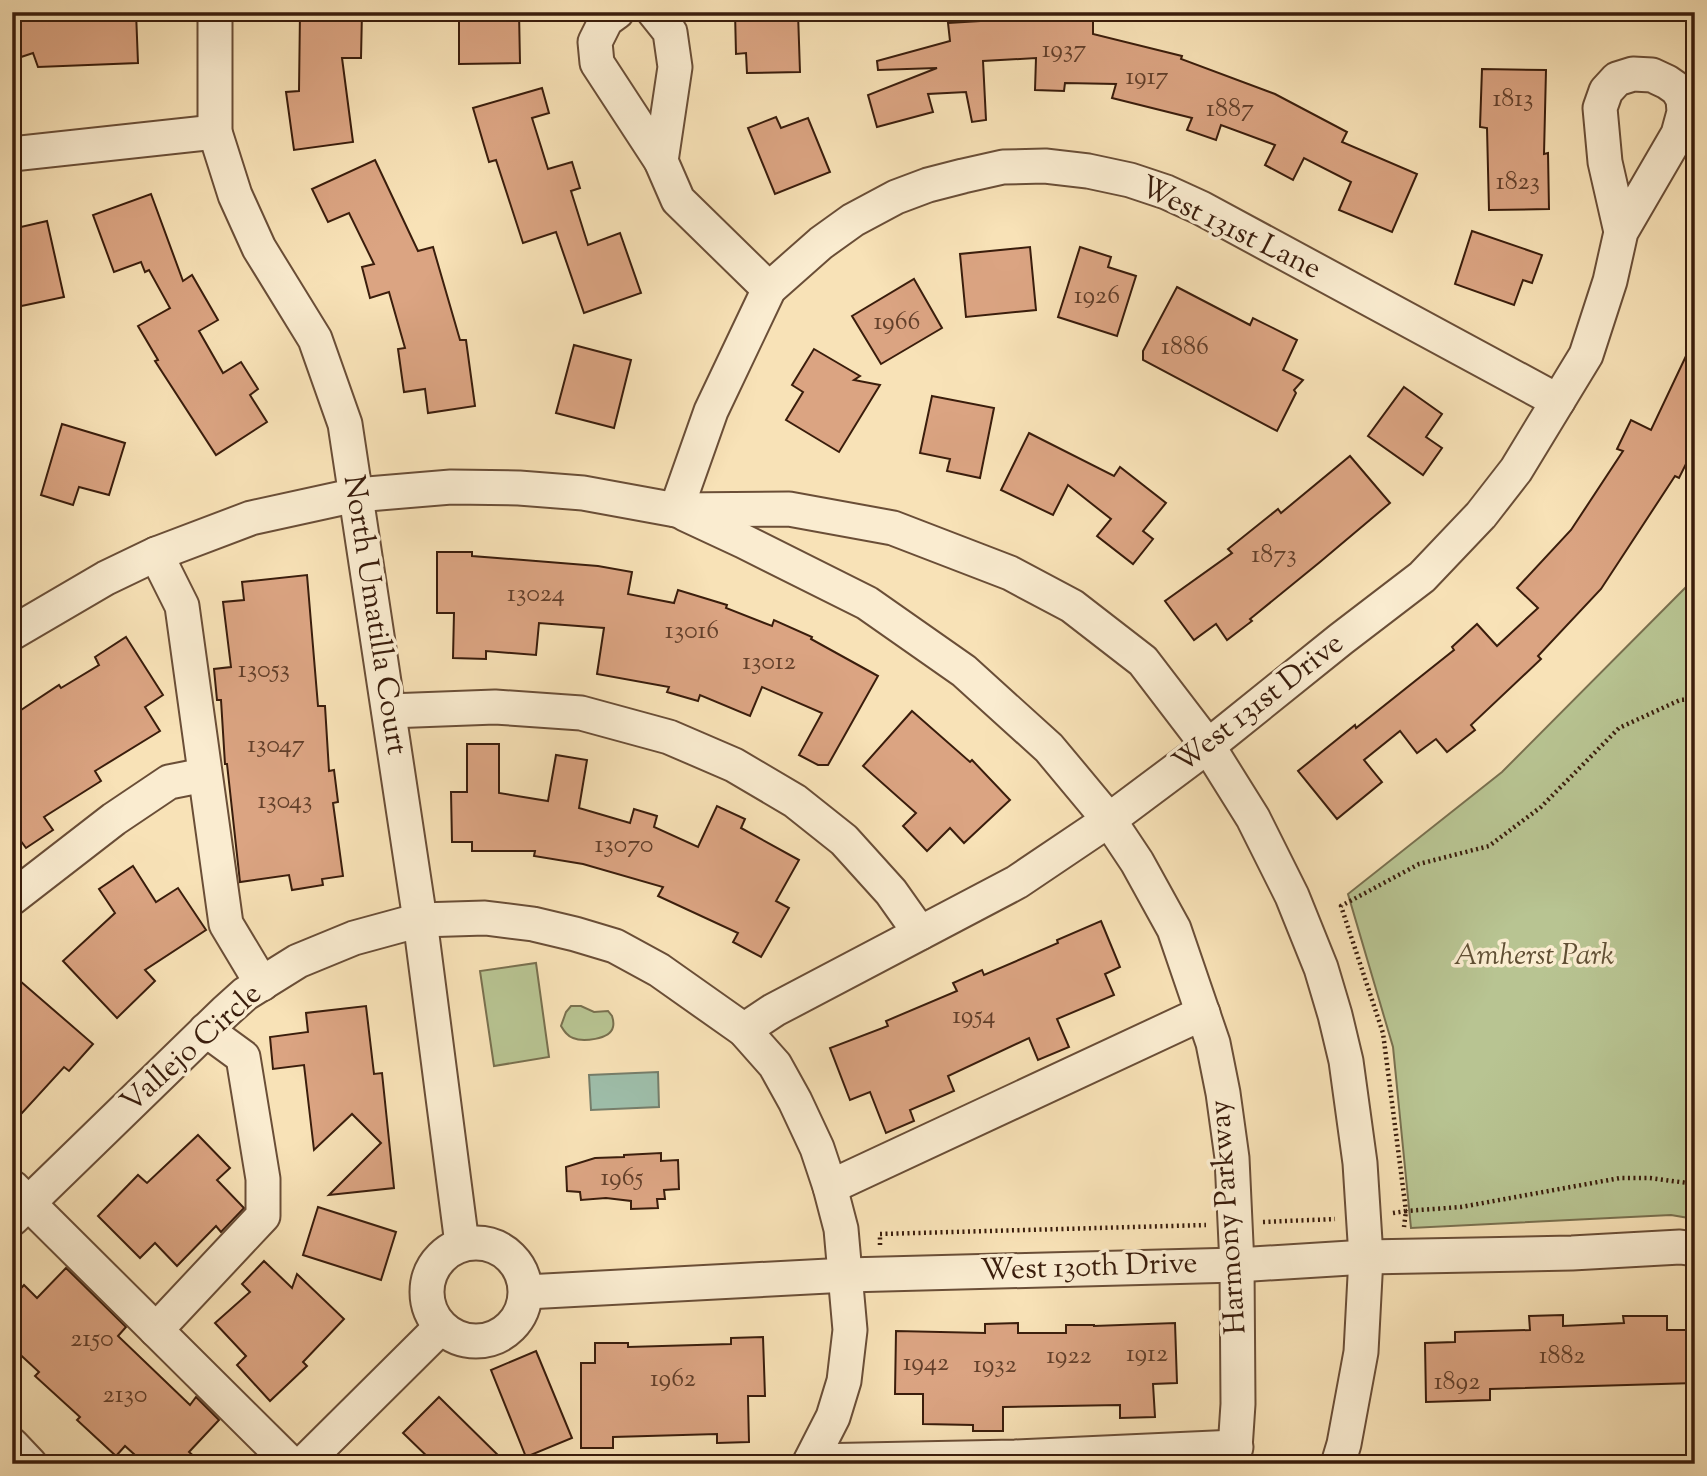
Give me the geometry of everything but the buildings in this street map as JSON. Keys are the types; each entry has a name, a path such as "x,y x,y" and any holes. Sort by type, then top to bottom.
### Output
{"street":[{"name":"North Umatilla Court","path":"215,12 215,132 235,195 259,248 315,339 345,424 420,920 462,1244"},
{"path":"617,12 606,20 595,42 597,63 661,161 678,200 769,289"},
{"path":"654,12 670,32 675,67 661,161"},
{"path":"12,154 215,132"},
{"name":"West 131st Lane","path":"676,510 711,411 769,289 821,243 853,220 896,197 963,176 1003,167 1045,166 1088,171 1130,180 1166,192 1201,208 1558,401"},
{"name":"West 131st Drive","path":"744,1030 774,1010 1017,882 1109,820 1208,746 1422,577 1481,515 1516,470 1586,355 1610,281 1621,232"},
{"name":"Harmony Parkway","path":"12,633 106,578 156,554 251,518 356,495 451,487 519,488 583,494 676,510 789,509 893,528 1010,573 1072,606 1143,661 1208,746 1253,818 1276,863 1321,968 1346,1061 1360,1163 1366,1257 1361,1352 1338,1464"},
{"name":"Harmony Parkway","path":"676,510 867,603 964,671 1049,748 1109,820 1137,862 1174,929 1213,1043 1232,1158 1237,1265 1238,1404 1235,1455"},
{"path":"156,554 182,606 226,924 262,984"},
{"path":"389,711 495,706 581,713 669,737 734,765 795,801 844,840 891,892 920,933"},
{"path":"12,898 114,819 169,782 204,775"},
{"name":"Vallejo Circle","path":"18,1203 245,994 298,961 354,938 420,920 485,918 533,923 615,946 659,970 744,1030 775,1065 817,1148 841,1229 850,1331 844,1381 833,1417 810,1463"},
{"path":"830,1187 1203,1013"},
{"path":"156,1330 263,1216 263,1179 243,1057 206,1030"},
{"path":"18,1203 156,1330 291,1464"},
{"path":"485,1243 506,1252 520,1269 526,1292 522,1311 511,1328 495,1338 476,1342 456,1338 440,1328 427,1305 427,1280 440,1257 462,1244 485,1243"},
{"name":"West 130th Drive","path":"526,1292 847,1275 1237,1265 1366,1257 1572,1253 1679,1247 1695,1249"},
{"path":"303,1464 440,1328"},
{"path":"12,1445 30,1464"},
{"path":"810,1463 1235,1455"}],"path":[{"path":"1695,699 1679,700 1619,728 1541,807 1489,846 1419,864 1341,906 1383,1033 1406,1211 1461,1208 1620,1178 1650,1178 1695,1184"}],"green space":[{"name":"Amherst Park","path":"1695,578 1695,1219 1671,1215 1411,1228 1393,1047 1348,894 1502,772"},
{"path":"536,963 549,1057 494,1066 480,971"},
{"path":"571,1006 581,1006 594,1012 608,1011 613,1021 611,1031 607,1035 589,1040 569,1036 561,1026"}],"shaded area":[{"path":"658,1072 659,1107 591,1110 589,1075"}]}
